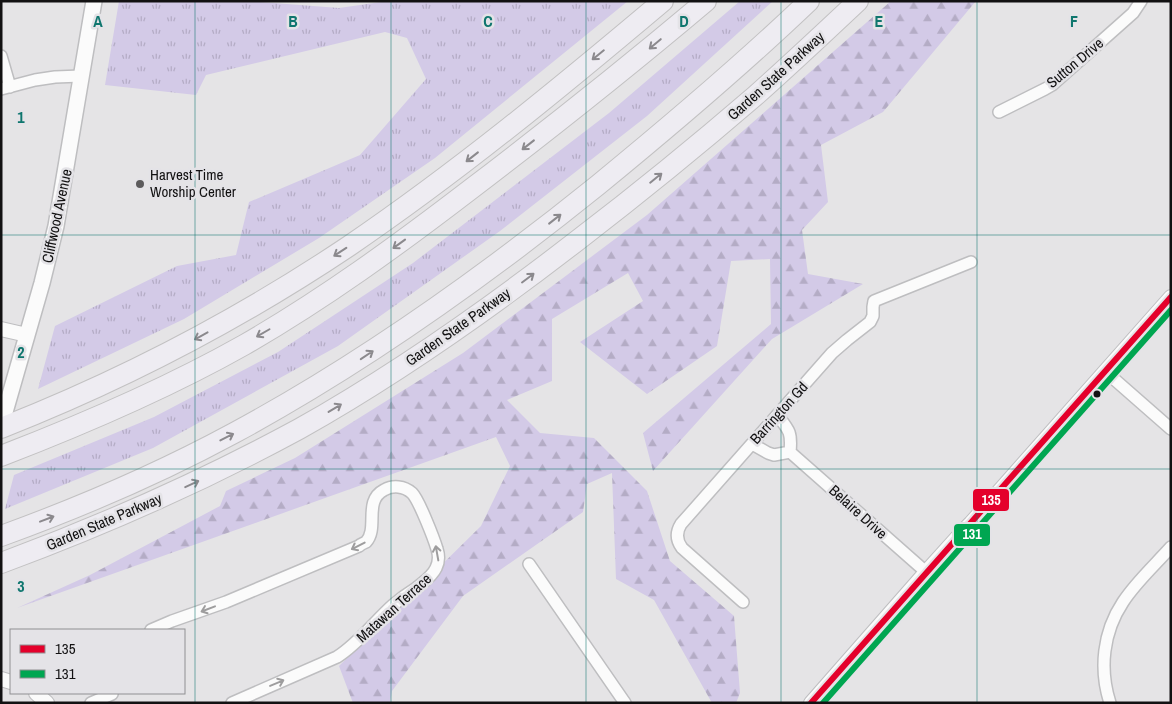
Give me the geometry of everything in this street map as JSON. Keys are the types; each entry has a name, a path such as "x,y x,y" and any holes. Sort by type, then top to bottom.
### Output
{"highway":[{"path":"1,428 80,396 152,362 252,307 316,268 408,205 468,160 663,1"},
{"path":"1,456 88,421 175,381 244,345 310,305 374,262 498,168 628,66 706,1"},
{"name":"Garden State Parkway","path":"1,536 95,499 198,452 321,384 368,354 453,295 573,205 695,104 809,1"},
{"name":"Garden State Parkway","path":"1,563 100,525 202,479 300,428 396,370 527,279 647,186 754,96 858,1"}],"main road":[{"name":"Cliffwood Avenue","path":"1,428 50,254 94,1"}],"street":[{"name":"Sutton Drive","path":"999,112 1052,85 1133,13 1141,1"},
{"path":"1,56 6,88 35,80 81,76"},
{"name":"Barrington Gd","path":"743,602 682,548 677,538 681,524 832,353 870,322 873,316 874,301 972,262"},
{"path":"811,703 1171,297"},
{"path":"1,329 27,335"},
{"path":"1106,372 1171,429"},
{"path":"752,444 774,455 790,452 790,433 777,415"},
{"name":"Belaire Drive","path":"790,452 926,572"},
{"name":"Matawan Terrace","path":"153,629 226,602 359,546 366,542 370,534 373,502 376,496 381,491 394,486 410,492 420,507 437,549 438,561 432,575 394,604 345,652 232,703"},
{"path":"1110,703 1106,691 1104,667 1107,640 1113,621 1132,591 1171,546"},
{"path":"529,564 625,703"},
{"path":"37,694 47,703"},
{"path":"91,703 113,697"}],"green space":[{"path":"119,1 248,1 339,8 388,1 628,1 435,158 319,238 184,319 38,389 55,326 177,266 236,255 249,202 360,155 426,79 407,38 385,32 206,75 196,95 105,85"},
{"path":"740,1 773,1 647,116 500,231 338,346 153,448 5,509 14,475 154,417 278,352 413,263 609,113"},
{"path":"891,1 976,1 883,112 821,145 828,202 802,230 808,274 863,284 772,339 653,471 643,433 771,324 770,259 731,261 717,346 647,394 580,342 643,301 628,273 552,319 552,381 507,400 540,433 594,438 647,491 670,561 734,616 740,693 736,703 712,703 654,600 616,579 612,473 587,484 583,512 463,596 392,691 390,703 353,703 339,666 481,526 510,466 496,437 17,608 90,575 220,506 226,491 295,458 463,353 647,215"}],"transit line":[{"name":"135","path":"811,703 1171,297"},
{"name":"131","path":"823,703 1171,310"}],"place":[{"name":"Harvest Time Worship Center","path":"140,184"}]}
